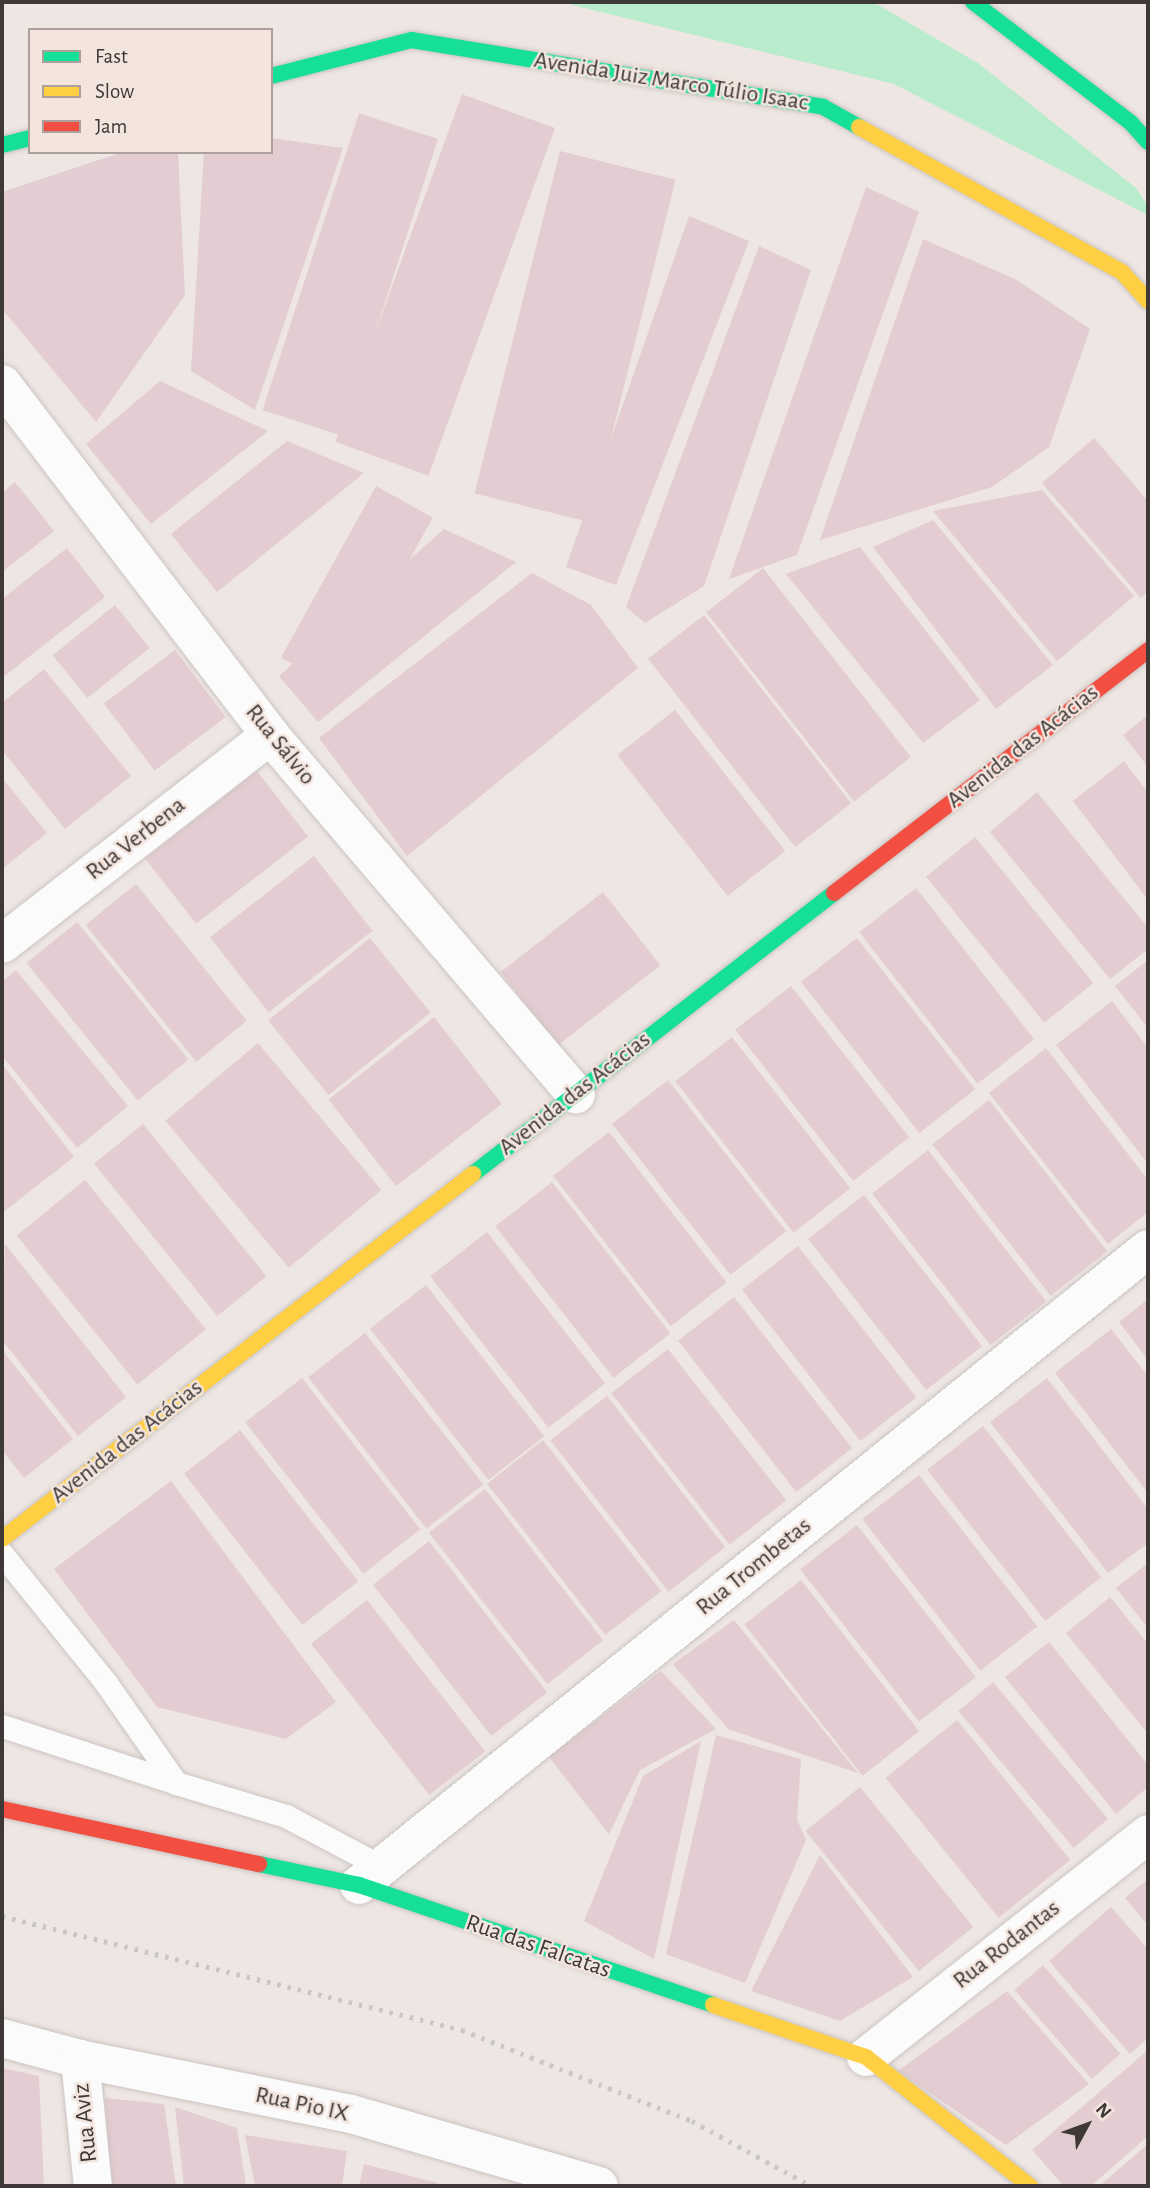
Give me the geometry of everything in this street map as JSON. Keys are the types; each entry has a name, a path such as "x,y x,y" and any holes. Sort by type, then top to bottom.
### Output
{"main road":[{"path":"972,2 1131,123 1148,142"},
{"name":"Avenida Juiz Marco Túlio Isaac","path":"273,75 411,40 823,107 1122,272 1148,301"},
{"path":"2,145 28,138"},
{"name":"Avenida das Acácias","path":"2,1539 1148,650"},
{"name":"Rua das Falcatas","path":"2,1809 370,1876 866,2057 1030,2186"}],"street":[{"name":"Rua Sálvio","path":"2,384 270,735 576,1094"},
{"name":"Rua Verbena","path":"2,944 270,735"},
{"name":"Rua Trombetas","path":"370,1876 1148,1249"},
{"name":"Rua Rodantas","path":"866,2057 1148,1834"},
{"name":"Rua Pio IX","path":"2,2038 80,2059 351,2114 599,2186"},
{"name":"Rua Aviz","path":"80,2059 93,2186"}],"lane":[{"path":"2,1554 107,1683 176,1783"},
{"path":"2,1726 286,1816 370,1876"}],"green space":[{"path":"560,2 873,2 978,63 1136,188 1148,206 1148,215 894,84"}],"building":[{"path":"462,94 555,128 428,476 335,442"},
{"path":"359,113 438,139 342,436 263,410"},
{"path":"273,138 343,148 255,410 191,371 204,154 273,154"},
{"path":"560,151 675,180 590,522 475,494"},
{"path":"117,154 178,154 185,295 96,422 2,309 2,192"},
{"path":"866,187 919,212 797,555 729,579"},
{"path":"689,216 749,241 616,585 566,567"},
{"path":"923,239 1017,280 1090,329 1049,447 992,487 820,540"},
{"path":"759,246 811,270 704,586 645,623 626,607"},
{"path":"160,381 268,431 151,524 86,444"},
{"path":"1094,438 1148,501 1148,591 1141,598 1042,483"},
{"path":"287,441 364,473 217,592 171,534"},
{"path":"15,482 54,531 2,572 2,493"},
{"path":"376,486 433,518 338,689 281,657"},
{"path":"1042,490 1134,596 1057,661 933,511"},
{"path":"933,520 1053,665 996,709 873,547"},
{"path":"444,529 516,562 318,722 279,676"},
{"path":"860,547 980,700 923,743 786,574"},
{"path":"67,548 105,597 2,678 2,599"},
{"path":"763,568 911,757 854,801 706,612"},
{"path":"532,573 591,605 638,668 407,856 319,738"},
{"path":"115,605 150,648 87,698 53,655"},
{"path":"704,615 851,803 795,847 648,659"},
{"path":"175,650 226,717 154,771 104,704"},
{"path":"44,669 131,776 65,829 2,750 2,703"},
{"path":"675,710 785,851 728,896 617,755"},
{"path":"1148,715 1148,767 1123,735"},
{"path":"1124,761 1148,793 1148,900 1073,801"},
{"path":"257,771 308,836 196,924 145,858"},
{"path":"2,778 47,833 2,869"},
{"path":"1037,792 1148,928 1148,949 1110,979 990,832"},
{"path":"975,837 1093,983 1044,1023 926,877"},
{"path":"314,856 372,931 268,1012 210,937"},
{"path":"136,884 247,1021 196,1062 85,925"},
{"path":"916,888 1034,1039 977,1084 859,932"},
{"path":"603,892 660,965 558,1045 501,972"},
{"path":"77,922 188,1060 138,1100 26,963"},
{"path":"370,938 430,1013 329,1095 268,1020"},
{"path":"857,938 975,1089 919,1133 801,982"},
{"path":"1148,960 1148,1028 1115,986"},
{"path":"16,970 128,1106 77,1148 2,1056 2,982"},
{"path":"791,986 909,1137 853,1181 735,1030"},
{"path":"1112,1001 1148,1048 1148,1164 1056,1045"},
{"path":"434,1017 502,1104 396,1186 328,1099"},
{"path":"732,1037 850,1188 793,1233 675,1081"},
{"path":"258,1043 381,1190 289,1268 165,1121"},
{"path":"1046,1048 1148,1180 1148,1212 1108,1244 989,1093"},
{"path":"2,1064 74,1157 2,1213"},
{"path":"668,1080 786,1231 730,1275 612,1124"},
{"path":"989,1100 1107,1251 1050,1296 932,1144"},
{"path":"143,1124 266,1276 217,1316 94,1164"},
{"path":"609,1132 727,1283 671,1326 553,1176"},
{"path":"928,1150 1046,1301 990,1345 872,1194"},
{"path":"85,1180 206,1329 137,1385 17,1235"},
{"path":"552,1182 670,1333 613,1378 495,1226"},
{"path":"864,1195 982,1346 926,1390 808,1239"},
{"path":"487,1232 605,1383 548,1428 430,1276"},
{"path":"5,1244 126,1397 78,1436 2,1340"},
{"path":"798,1246 916,1397 860,1441 742,1290"},
{"path":"426,1285 544,1436 488,1480 370,1329"},
{"path":"734,1297 852,1448 796,1492 678,1341"},
{"path":"1148,1299 1148,1360 1119,1322"},
{"path":"1111,1329 1148,1376 1148,1493 1055,1373"},
{"path":"365,1333 483,1484 426,1529 308,1377"},
{"path":"668,1349 786,1500 729,1545 611,1393"},
{"path":"2,1350 73,1439 24,1478 2,1450"},
{"path":"302,1378 420,1529 363,1574 245,1422"},
{"path":"1047,1378 1148,1509 1148,1543 1108,1573 990,1422"},
{"path":"607,1396 725,1547 668,1592 550,1440"},
{"path":"983,1426 1101,1577 1045,1621 927,1470"},
{"path":"240,1430 358,1581 302,1625 184,1474"},
{"path":"543,1440 661,1591 605,1635 487,1484"},
{"path":"919,1475 1037,1626 980,1671 862,1519"},
{"path":"171,1481 336,1702 286,1739 157,1707 54,1569"},
{"path":"485,1489 603,1640 547,1684 429,1533"},
{"path":"857,1525 976,1677 919,1721 800,1569"},
{"path":"429,1541 547,1692 491,1736 373,1585"},
{"path":"1148,1563 1148,1628 1116,1588"},
{"path":"801,1580 919,1731 862,1776 744,1624"},
{"path":"1110,1597 1148,1644 1148,1734 1066,1633"},
{"path":"367,1600 485,1751 429,1795 311,1644"},
{"path":"734,1620 858,1773 728,1729 673,1664"},
{"path":"1049,1642 1148,1765 1148,1787 1116,1814 1005,1677"},
{"path":"661,1671 716,1729 640,1770 609,1834 549,1757"},
{"path":"993,1682 1108,1819 1074,1848 959,1711"},
{"path":"957,1720 1070,1860 999,1918 886,1778"},
{"path":"716,1735 801,1759 797,1820 806,1840 745,1983 666,1954"},
{"path":"701,1741 654,1959 584,1921 643,1776"},
{"path":"860,1787 973,1927 919,1971 806,1831"},
{"path":"820,1855 913,1977 840,2021 751,1991"},
{"path":"1148,1879 1148,1925 1125,1898"},
{"path":"1111,1907 1148,1949 1148,2038 1130,2054 1049,1961"},
{"path":"1043,1965 1120,2054 1092,2079 1014,1990"},
{"path":"1007,1991 1089,2084 1006,2145 898,2071"},
{"path":"1148,2050 1148,2136 1091,2186 1064,2186 1032,2150"},
{"path":"2,2068 39,2076 44,2186 2,2186"},
{"path":"105,2098 164,2104 176,2186 111,2186"},
{"path":"175,2107 237,2128 246,2186 184,2186"},
{"path":"245,2135 347,2151 342,2186 255,2186"},
{"path":"1148,2144 1148,2186 1099,2186"},
{"path":"364,2164 438,2183 437,2186 359,2186"}],"railway":[{"path":"2,1916 462,2030 692,2121 811,2186"}],"traffic: fast":[{"path":"973,2 1131,123 1148,142"},
{"path":"273,75 411,40 823,107 859,127"},
{"path":"2,145 28,138"},
{"path":"473,1174 834,893"},
{"path":"259,1864 359,1885 713,2005"}],"traffic: slow":[{"path":"859,127 1122,272 1148,301"},
{"path":"2,1539 473,1174"},
{"path":"713,2005 866,2057 1030,2186"}],"traffic: jam":[{"path":"834,893 1148,650"},
{"path":"2,1809 259,1864"}]}
